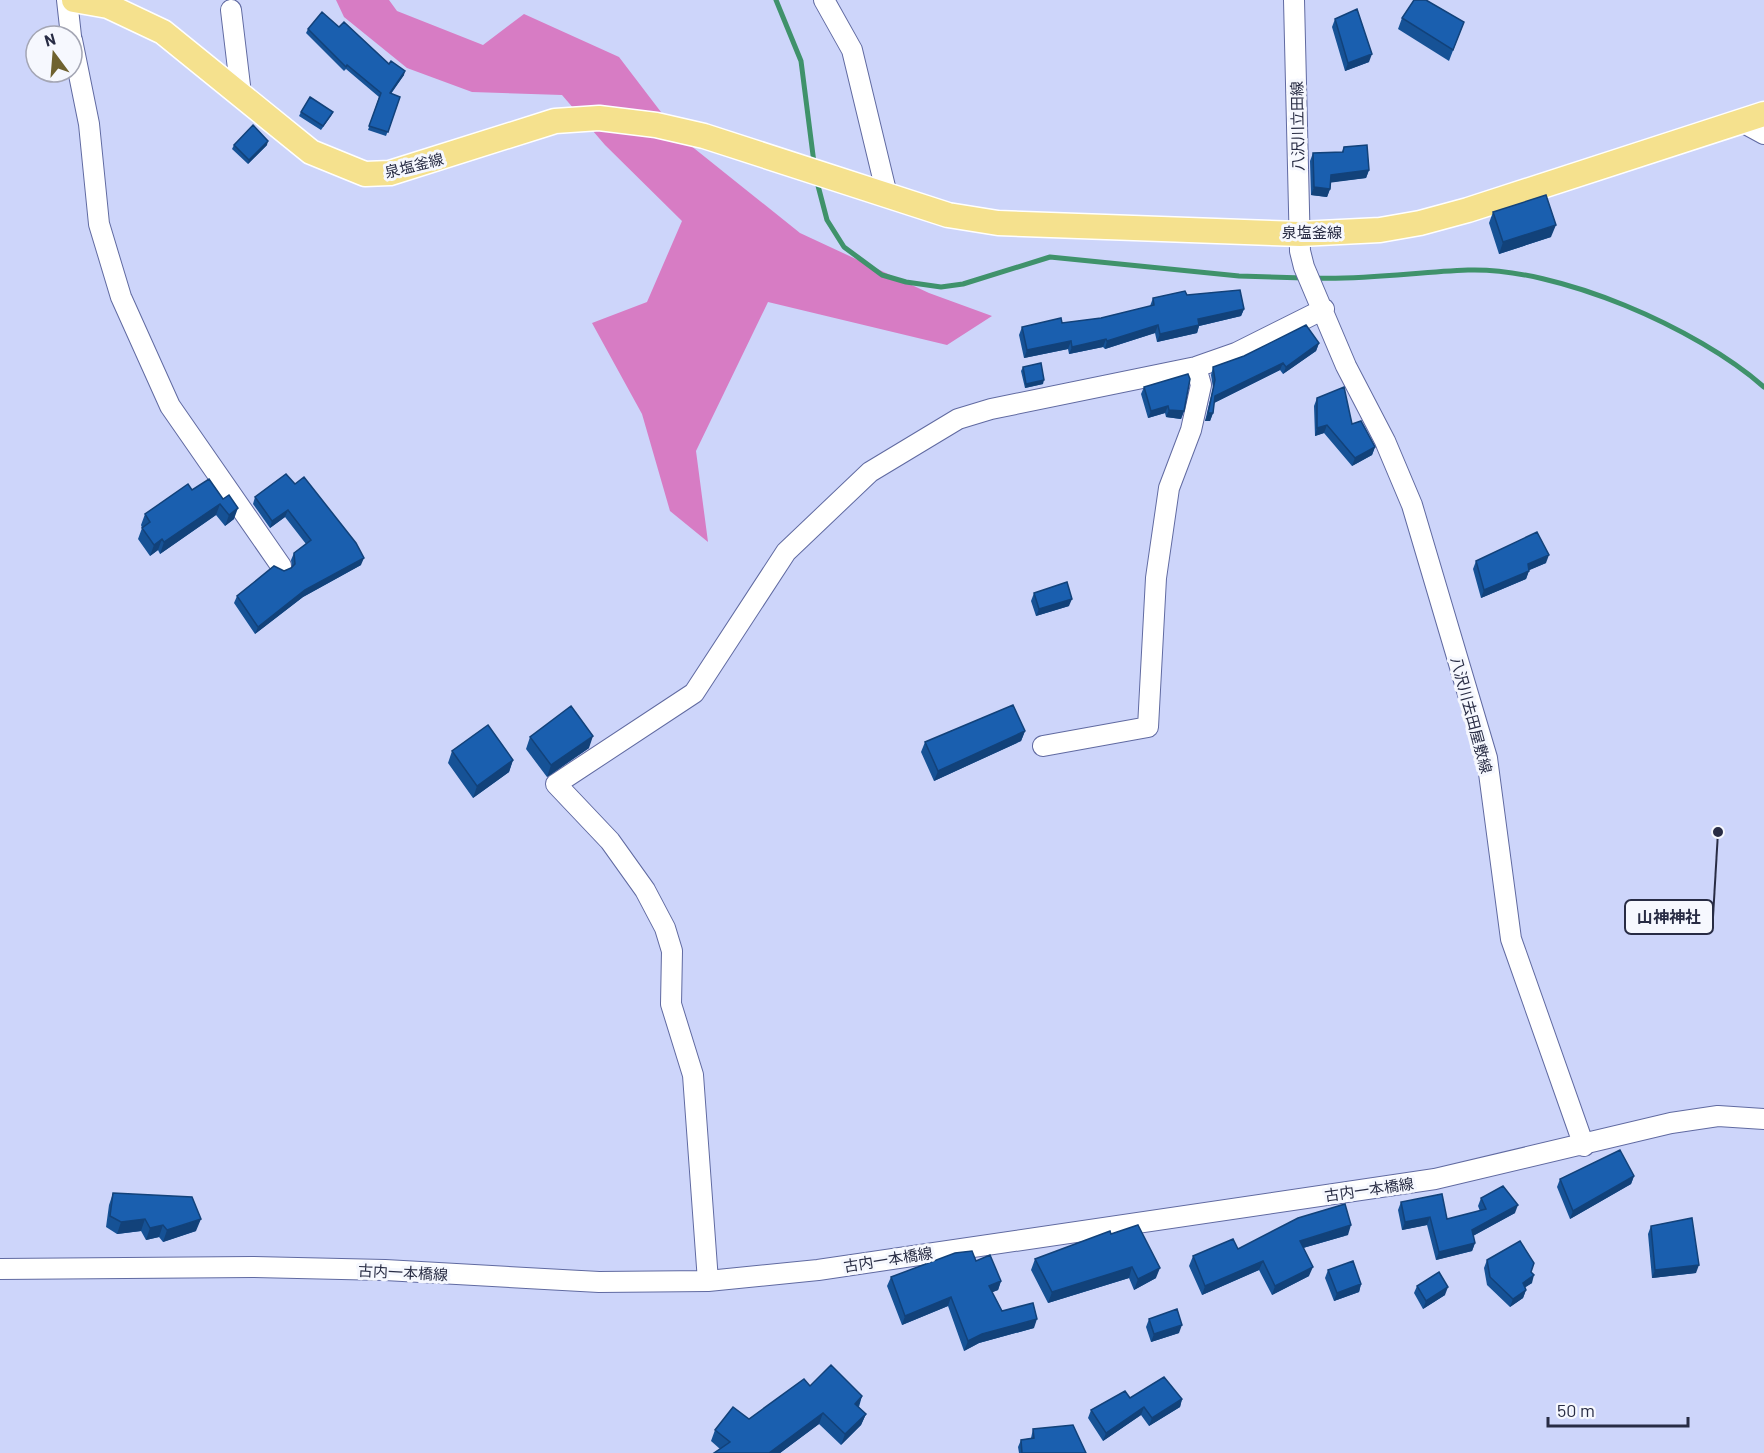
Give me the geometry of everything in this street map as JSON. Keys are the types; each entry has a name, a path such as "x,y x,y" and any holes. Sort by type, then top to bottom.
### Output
{"main road":[{"name":"泉塩釜線","path":"74,0 108,6 163,32 311,152 365,174 390,173 555,121 599,118 656,125 704,136 948,215 998,223 1300,242 1420,224 1753,118"}],"street":[{"path":"67,0 70,24"},
{"path":"824,0 852,50 887,195"},
{"name":"八沢川立田線","path":"1294,0 1300,242 1304,267 1320,304"},
{"path":"231,10 241,94"},
{"path":"81,84 89,124 99,224 121,297 170,406 281,566"},
{"path":"1753,118 1764,134"},
{"path":"708,1281 693,1075 671,1004 672,951 665,928 645,890 610,841 556,784 694,693 786,552 870,472 958,419 991,409 1196,367 1236,353 1320,304"},
{"name":"八沢川去田屋敷線","path":"1320,304 1346,366 1385,441 1412,505 1487,758 1511,939 1584,1146"},
{"path":"1043,746 1148,727 1156,578 1169,488 1191,430 1201,385 1196,367"},
{"name":"古内一本橋線","path":"0,1269 252,1267 385,1270 599,1282 708,1281 818,1270 1435,1179 1584,1146 1680,1121 1718,1116 1764,1119"}],"shaded area":[{"path":"336,0 389,0 397,11 483,45 524,14 619,57 680,137 800,233 929,293 992,316 947,345 768,302 696,451 708,542 670,511 642,414 592,323 647,302 682,221 605,145 562,95 472,92 407,68 344,17"}],"building":[{"path":"1414,0 1426,0 1464,22 1453,50 1402,18"},
{"path":"1357,9 1372,54 1348,63 1335,19"},
{"path":"322,12 339,27 344,22 389,64 391,61 405,71 390,93 400,97 388,132 369,126 381,93 347,65 346,67 308,29"},
{"path":"310,97 333,112 323,126 301,112"},
{"path":"253,125 268,141 249,160 234,145"},
{"path":"1367,145 1369,170 1331,175 1330,189 1314,187 1313,153 1343,152 1344,147"},
{"path":"1546,195 1556,225 1503,242 1493,212"},
{"path":"1240,290 1244,309 1198,319 1199,325 1160,334 1158,325 1107,341 1106,339 1072,347 1071,341 1027,350 1022,327 1061,318 1062,323 1101,318 1154,305 1153,298 1185,291 1187,295"},
{"path":"1306,325 1319,343 1286,367 1283,363 1215,396 1213,413 1208,413 1215,380 1213,367 1244,356"},
{"path":"1041,363 1044,380 1026,384 1023,367"},
{"path":"1188,374 1190,379 1184,411 1169,410 1168,406 1151,411 1144,387"},
{"path":"1344,387 1352,424 1361,421 1375,447 1355,458 1327,425 1317,428 1317,398"},
{"path":"286,474 295,484 304,477 356,543 364,558 305,590 258,627 237,596 274,566 284,571 291,568 295,564 294,553 311,540 288,510 272,521 255,497"},
{"path":"209,479 223,499 229,495 238,508 229,515 220,504 164,542 162,539 154,545 142,528 150,522 145,514 188,484 192,490"},
{"path":"1537,532 1549,555 1528,564 1529,571 1484,590 1476,561"},
{"path":"1067,582 1072,599 1039,609 1034,593"},
{"path":"1013,705 1025,731 938,771 925,742"},
{"path":"571,706 593,736 551,765 530,737"},
{"path":"488,725 513,760 477,786 452,751"},
{"path":"1620,1150 1634,1176 1573,1211 1560,1179"},
{"path":"1503,1186 1518,1205 1472,1230 1475,1243 1439,1252 1430,1217 1405,1222 1401,1202 1442,1194 1447,1219 1486,1209 1481,1198"},
{"path":"113,1193 192,1197 201,1219 167,1230 163,1225 150,1228 145,1219 121,1222 110,1216"},
{"path":"1345,1204 1351,1225 1300,1241 1313,1267 1275,1286 1263,1261 1205,1286 1193,1256 1233,1239 1238,1249 1298,1218"},
{"path":"1692,1218 1699,1265 1655,1270 1651,1226"},
{"path":"1138,1225 1160,1268 1138,1279 1132,1267 1052,1292 1035,1259 1110,1231 1111,1234"},
{"path":"1520,1241 1534,1263 1531,1272 1534,1275 1523,1283 1526,1290 1513,1299 1490,1277 1487,1260"},
{"path":"972,1251 976,1261 990,1255 1001,1281 989,1286 1002,1311 1033,1303 1037,1319 982,1334 968,1341 951,1297 905,1316 891,1277 955,1253"},
{"path":"1353,1261 1361,1284 1337,1293 1328,1270"},
{"path":"1439,1272 1448,1287 1426,1301 1417,1286"},
{"path":"1177,1309 1182,1325 1154,1334 1149,1319"},
{"path":"831,1365 862,1396 855,1404 866,1414 845,1434 823,1413 769,1453 714,1453 730,1442 715,1430 733,1407 749,1419 804,1379 810,1386"},
{"path":"1164,1377 1182,1399 1152,1418 1144,1407 1106,1433 1091,1410 1125,1391 1130,1398"},
{"path":"1073,1425 1086,1453 1022,1453 1021,1440 1034,1438 1033,1429"}],"waterway":[{"path":"776,0 801,61 814,163"},
{"path":"816,178 827,220 844,247 882,275 906,282 941,287 963,284 1050,257 1239,276 1304,278"},
{"path":"1314,278 1353,278 1468,270 1504,272 1543,279 1584,290 1665,323 1702,343 1764,387"}],"place":[{"name":"山神神社","path":"1718,832"}]}
